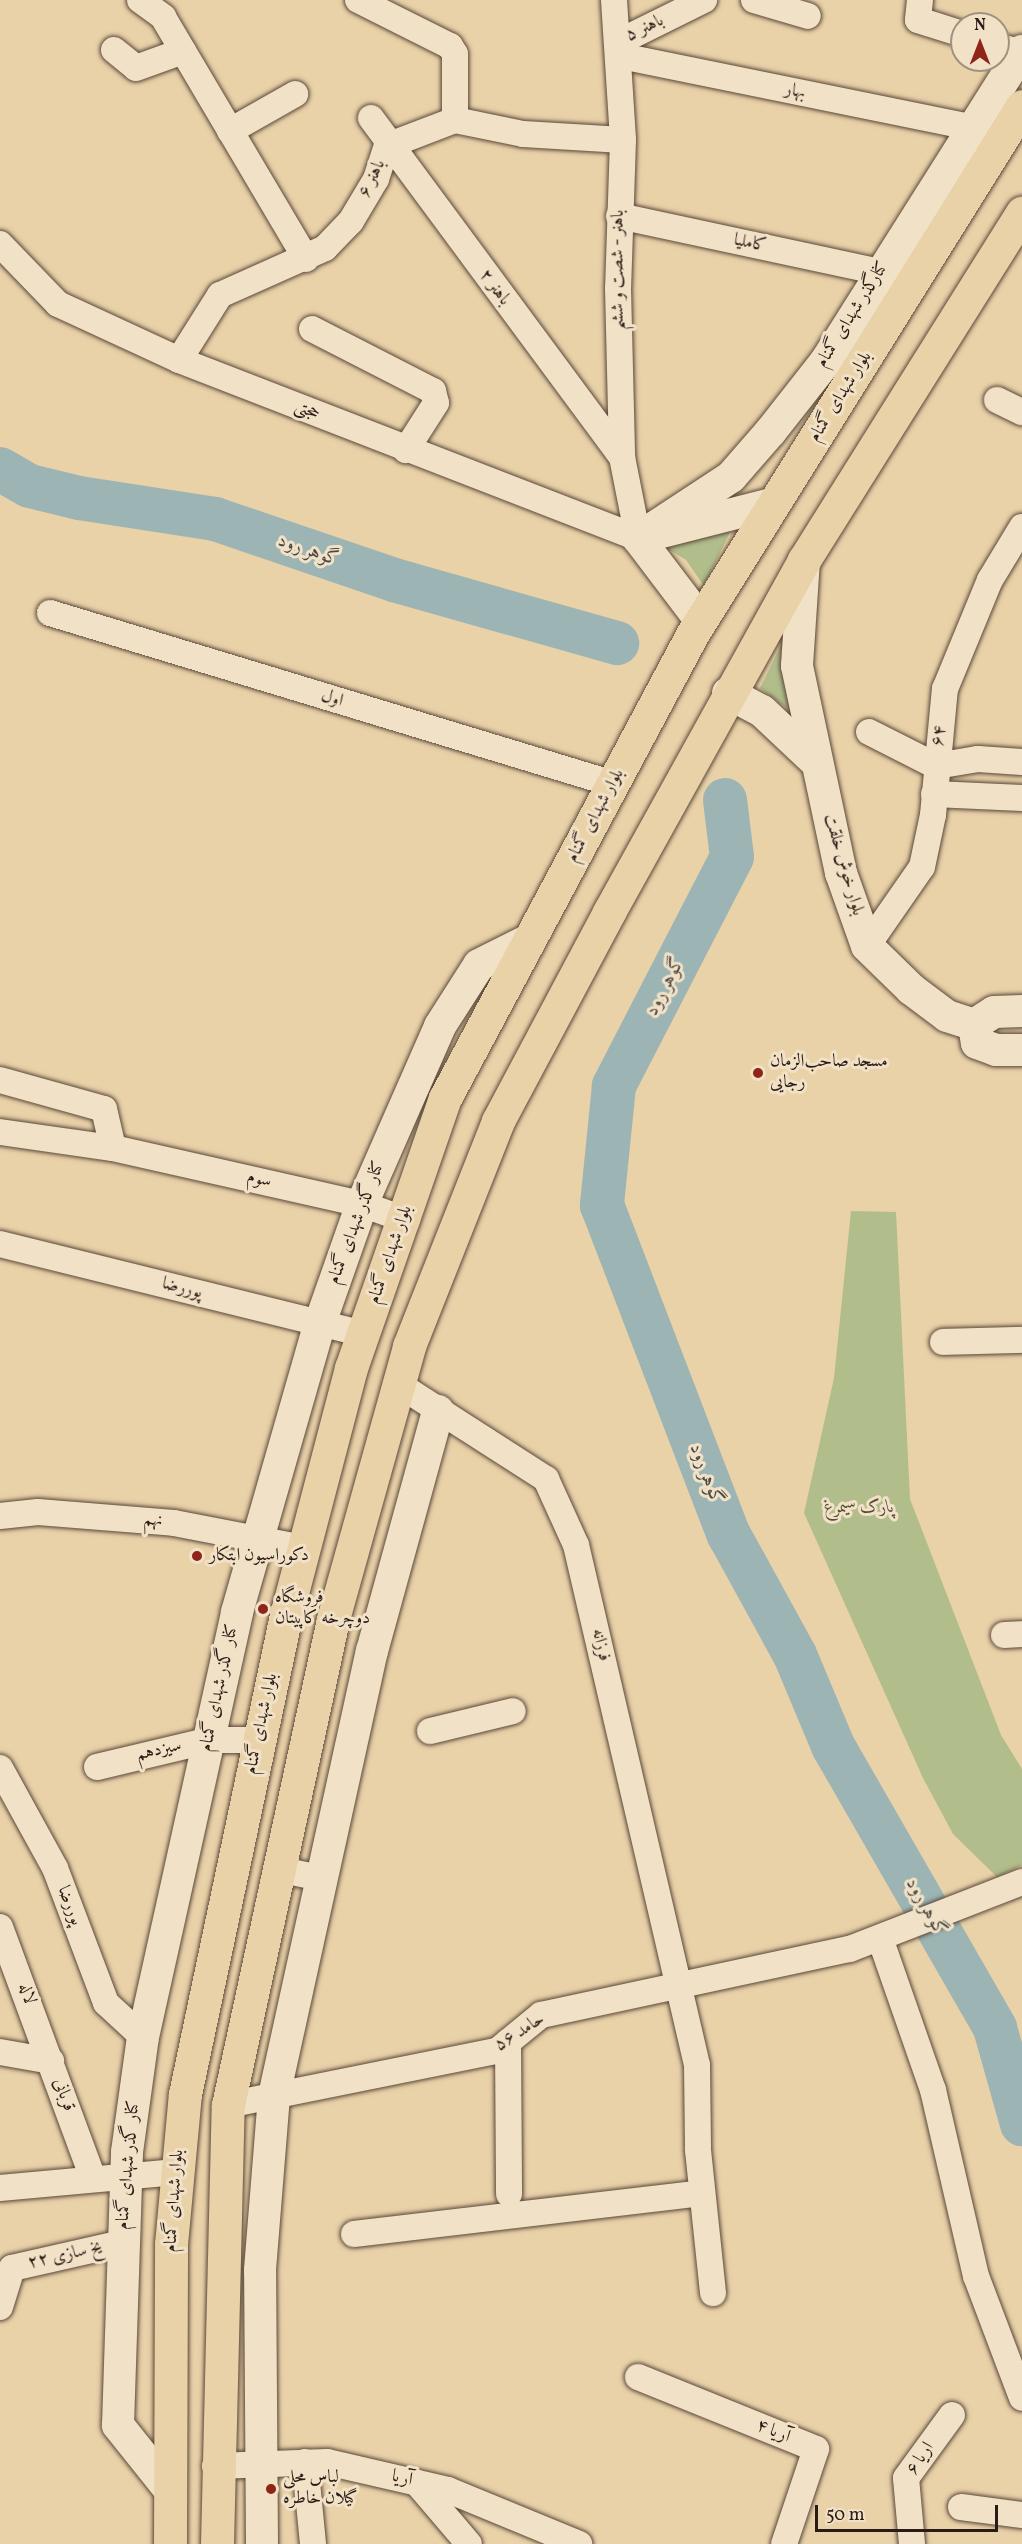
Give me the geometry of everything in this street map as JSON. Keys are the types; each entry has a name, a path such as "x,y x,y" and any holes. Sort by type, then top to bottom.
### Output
{"highway":[{"name":"بلوار شهدای گمنام","path":"170,2544 169,2489 176,2172 185,2094 259,1740 304,1548 364,1334 445,1098 701,621 818,432 934,216 1022,106"},
{"path":"217,2544 215,2466 228,2105 277,1869 333,1619 409,1346 498,1121 728,693 804,560 1022,213"},
{"path":"364,1334 409,1346"}],"street":[{"path":"140,0 163,17 306,259"},
{"path":"358,0 450,46 455,54 455,120 523,134 623,140"},
{"name":"باهنر - شصت و ششم","path":"614,0 620,49 623,140 619,216 622,457 638,538"},
{"name":"باهنر ۵","path":"620,49 704,0"},
{"path":"754,0 808,16"},
{"path":"920,0 918,20 950,30"},
{"name":"بهار","path":"620,49 969,127"},
{"path":"114,50 136,68 183,51"},
{"name":"کنارگذر شهدای گمنام","path":"638,538 731,477 826,361 881,272 934,216 969,127 1014,50"},
{"path":"230,131 295,94"},
{"name":"باهنر ۲","path":"371,118 387,146 622,457"},
{"name":"باهنر ۶","path":"179,360 220,295 306,259 325,248 351,221 376,179 387,146 455,120"},
{"name":"کاملیا","path":"619,216 881,272"},
{"name":"حجتی","path":"0,244 58,304 179,360 406,450 638,538"},
{"path":"312,329 433,391 436,403 406,450"},
{"path":"818,432 826,361"},
{"path":"997,400 1022,412"},
{"path":"701,621 638,538 775,503"},
{"name":"۶۴","path":"867,946 922,867 934,794 945,689 956,655 1022,526"},
{"name":"بلوار خوش خلقت","path":"804,560 797,666 815,761 841,873 867,946 911,989 947,1016 974,1025"},
{"name":"اول","path":"50,613 614,784"},
{"path":"728,693 762,711 815,761"},
{"path":"869,732 936,766 978,759 1022,762"},
{"path":"934,794 1022,798"},
{"name":"کنار گذر شهدای گمنام","path":"169,2489 118,2425 126,2174 142,2037 256,1539 320,1323 362,1204 440,1026 479,965 529,940"},
{"path":"1022,1011 994,1012 974,1025 976,1043 996,1050 1022,1050"},
{"path":"0,1080 104,1109 113,1148"},
{"name":"سوم","path":"0,1132 113,1148 362,1204 403,1219"},
{"name":"پوررضا","path":"0,1244 364,1334"},
{"path":"942,1342 1022,1340"},
{"name":"فرزانه","path":"398,1384 546,1479 576,1545 682,1987 697,2065 702,2193 713,2293"},
{"path":"262,2544 259,2465 260,2270 274,2096 372,1651 438,1411"},
{"name":"نهم","path":"0,1516 38,1512 162,1522 304,1548"},
{"path":"430,1731 513,1711"},
{"name":"سیزدهم","path":"97,1767 210,1740 259,1740"},
{"name":"پوررضا","path":"0,1768 55,1868 106,2003 142,2037"},
{"path":"277,1869 321,1878"},
{"name":"حامد ۵۶","path":"228,2105 496,2051 541,2015 682,1987 880,1938 1022,1882"},
{"name":"لاله","path":"0,1927 51,2061"},
{"path":"880,1938 933,2090 976,2276 1022,2398"},
{"path":"508,2042 509,2194"},
{"name":"قربانی","path":"0,2052 51,2061 93,2178"},
{"path":"0,2188 126,2174 176,2172"},
{"path":"354,2234 702,2193"},
{"name":"یخ سازی ۲۲","path":"0,2307 12,2268 122,2243"},
{"name":"آریا ۴","path":"638,2377 816,2449 784,2544"},
{"name":"اریا ۶","path":"912,2544 906,2478 952,2415"},
{"path":"305,2462 313,2544"},
{"name":"آریا","path":"215,2466 305,2462 417,2483 579,2544"},
{"path":"417,2483 469,2544"},
{"path":"961,2507 1022,2515"}],"green space":[{"path":"733,526 704,586 686,560 655,541"},
{"path":"785,637 797,716 760,688"},
{"name":"پارک سیمرغ","path":"851,1211 896,1212 910,1499 1001,1735 1022,1769 1022,1865 997,1877 953,1834 923,1778 804,1513 834,1378"}],"waterway":[{"name":"گوهر رود","path":"0,469 30,486 79,498 215,519 394,580 617,643"},
{"name":"گوهر رود","path":"725,800 732,857 614,1086 602,1205 729,1535 795,1655 833,1746 995,2028 1022,2124"}],"place":[{"name":"مسجد صاحب‌الزمان رجایی","path":"758,1073"},
{"name":"دکوراسیون ابتکار","path":"197,1556"},
{"name":"فروشگاه دوچرخه کاپیتان","path":"263,1609"},
{"name":"لباس محلی گیلان خاطره","path":"271,2489"}]}
